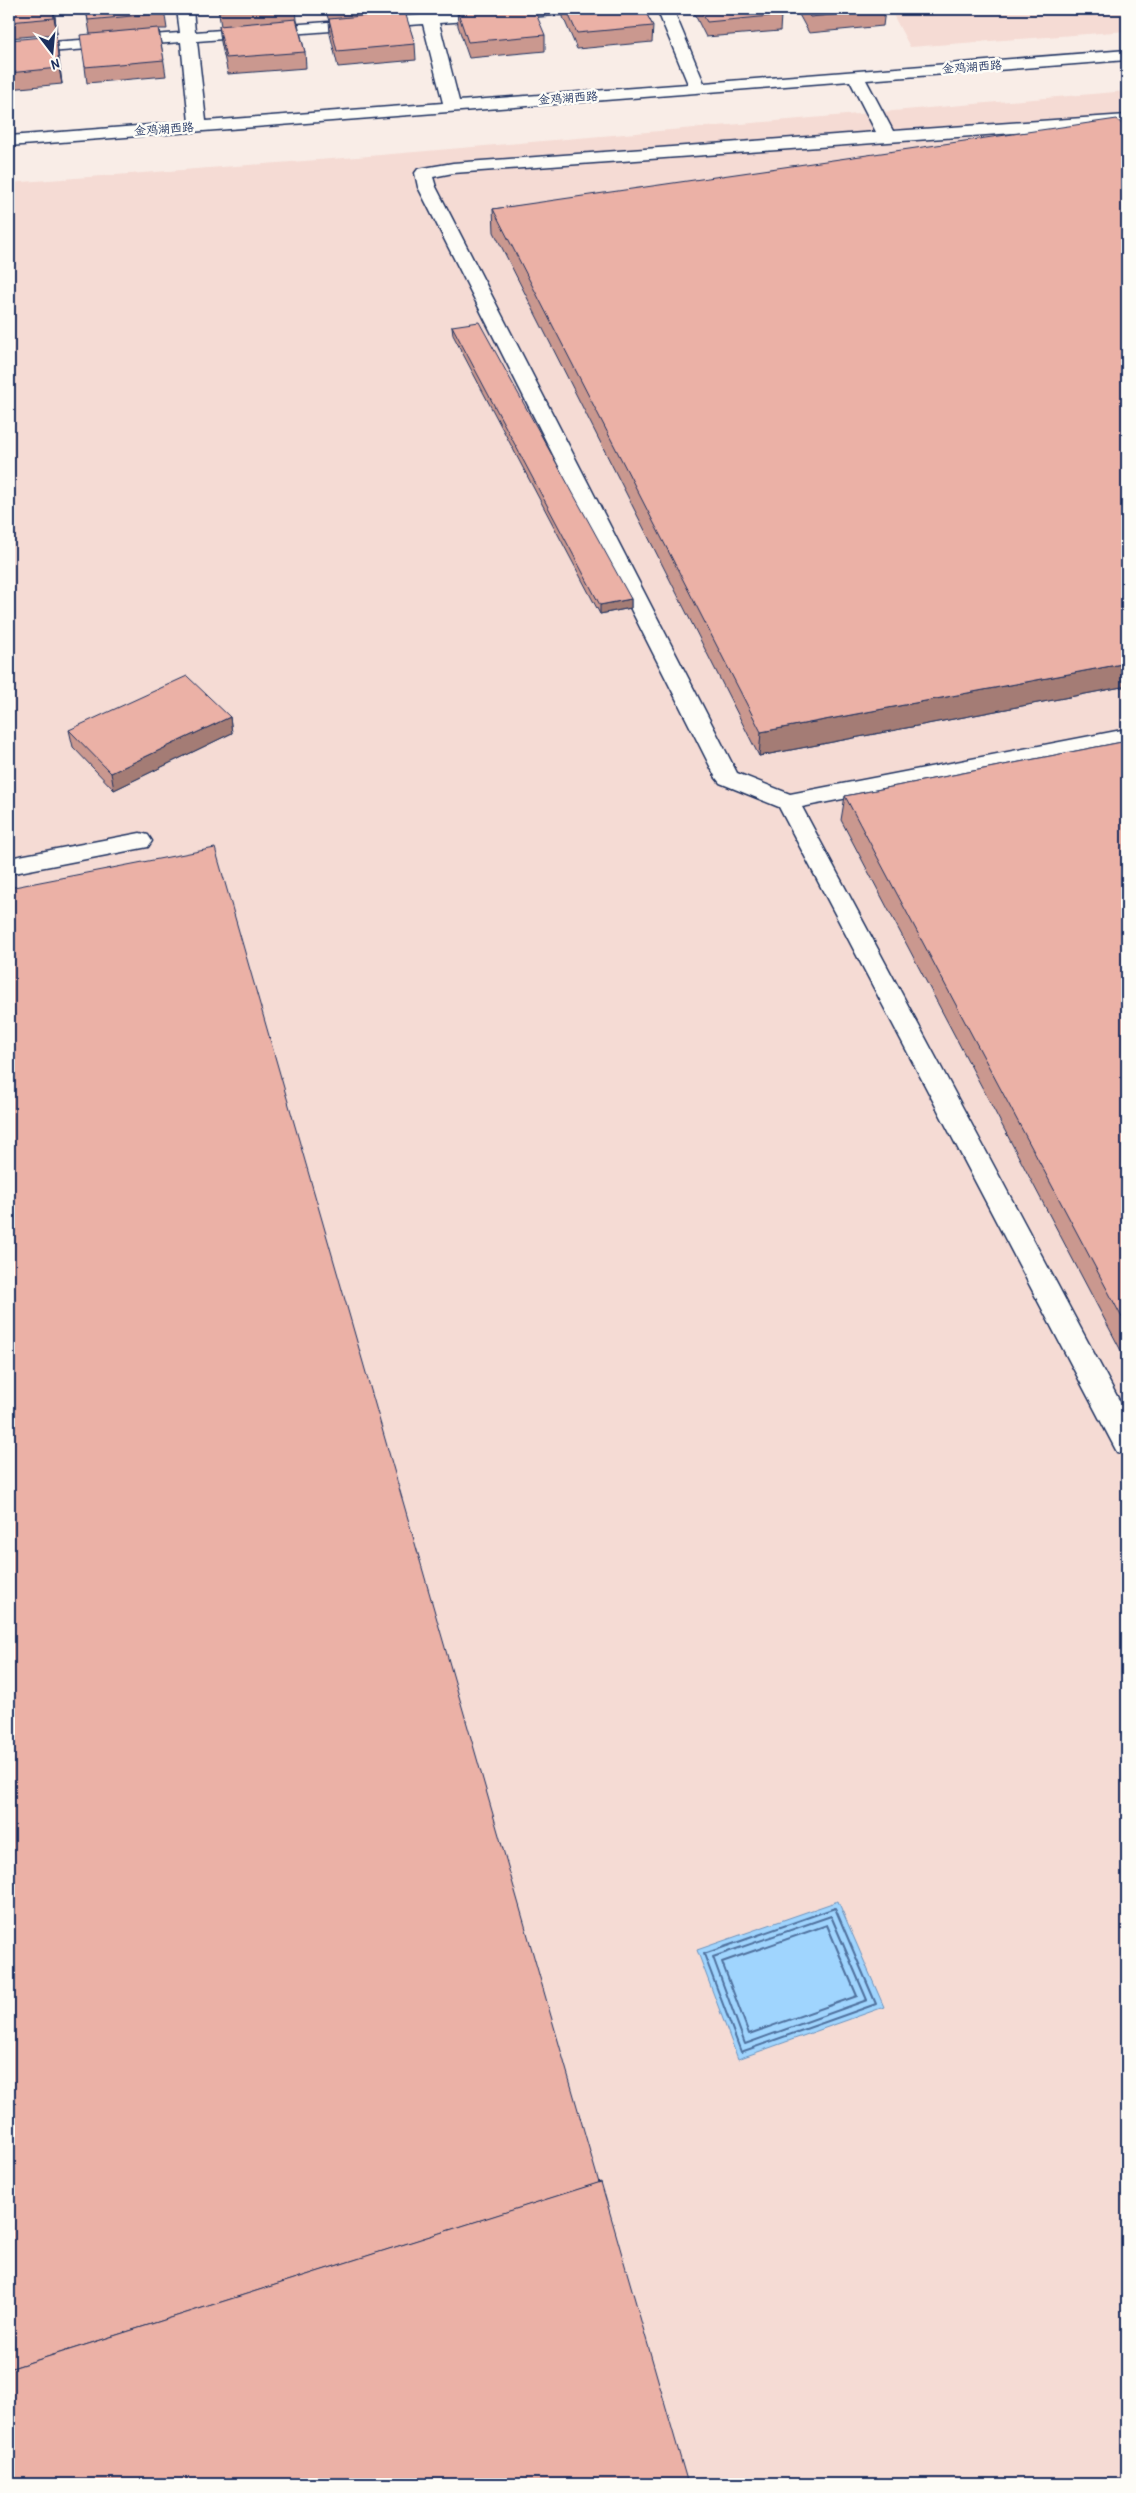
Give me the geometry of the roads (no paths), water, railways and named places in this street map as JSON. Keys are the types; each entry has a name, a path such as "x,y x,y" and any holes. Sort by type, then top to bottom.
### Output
{"street":[{"path":"185,9 198,126"},
{"path":"9,50 188,37 429,14 568,9"},
{"path":"665,9 698,88"},
{"path":"429,14 452,107"},
{"name":"金鸡湖西路","path":"9,141 1127,55"},
{"path":"856,76 887,136"},
{"path":"1126,121 887,136 453,168 424,173 427,187 728,778 788,802 1127,736"},
{"path":"788,802 1127,1443"},
{"path":"9,866 140,841"}],"water":[{"path":"838,1901 884,2007 738,2059 697,1950"}]}
